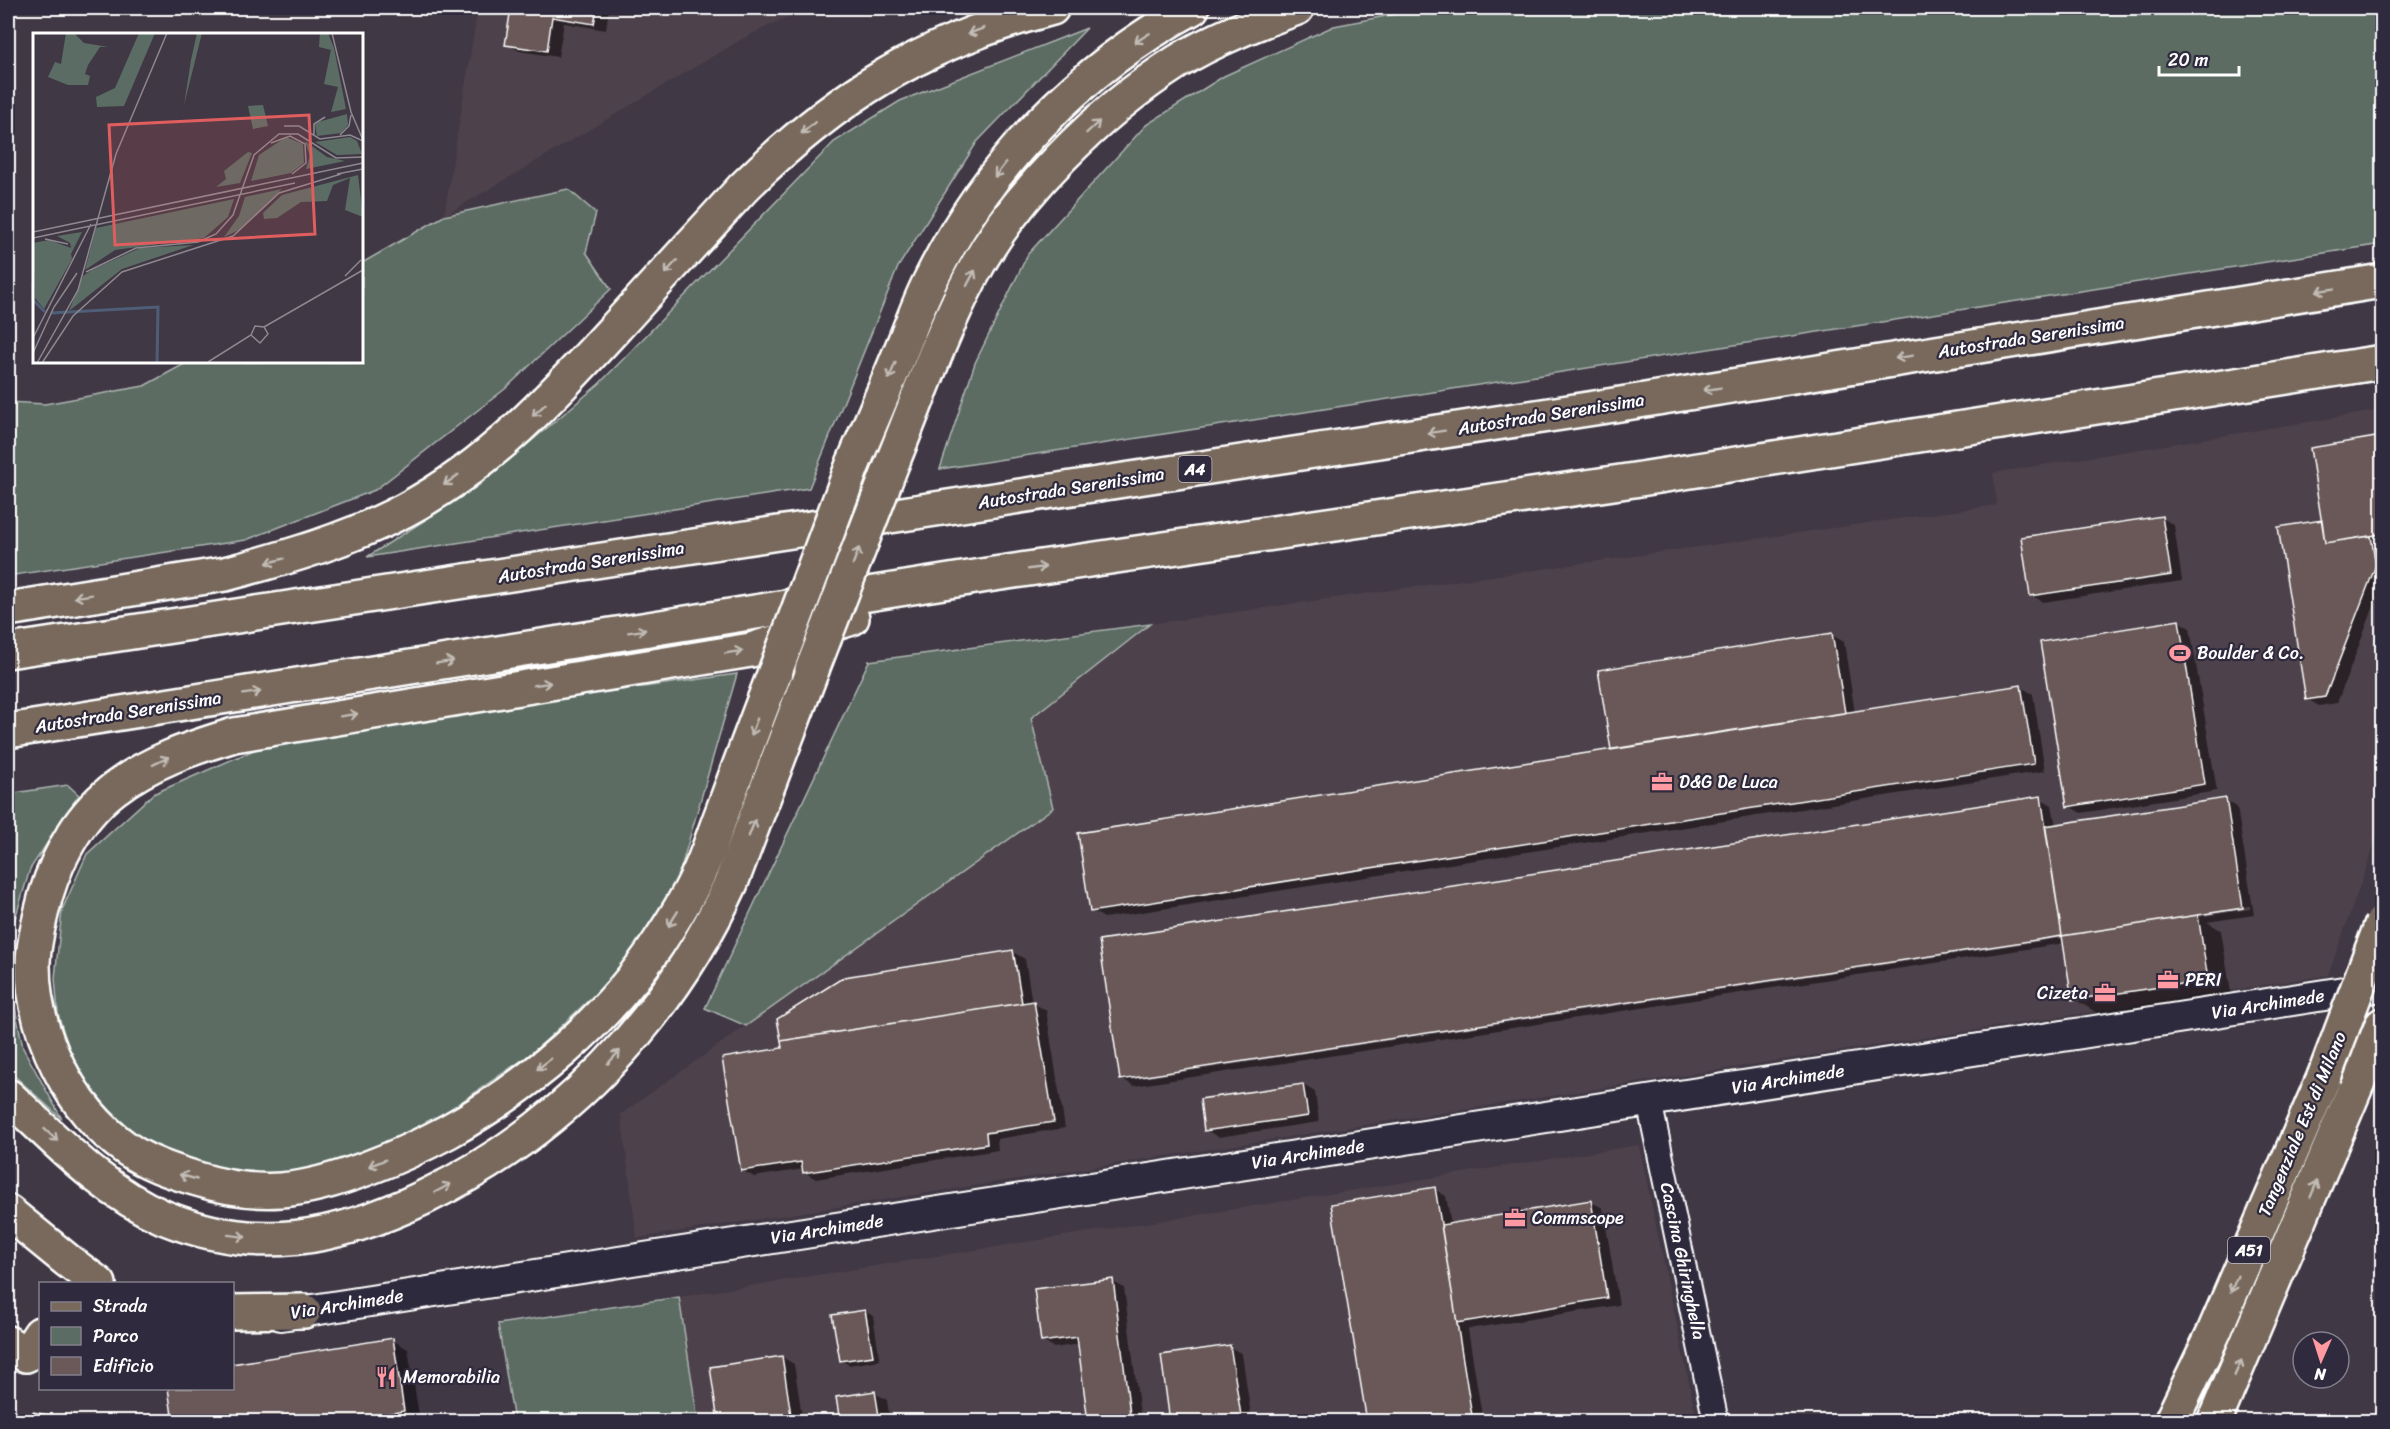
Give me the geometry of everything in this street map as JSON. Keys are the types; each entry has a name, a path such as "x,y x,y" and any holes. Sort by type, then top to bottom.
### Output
{"main road":[{"path":"8,609 236,571 308,551 367,527 419,502 512,435 548,402 743,188 771,160 822,116 871,82 932,50 975,30 1052,8"},
{"path":"994,574 751,650 234,735 179,753 138,772 111,791 85,818 64,850 45,892 35,944 34,978 38,1007 49,1046 64,1077 89,1113 106,1132 136,1154 178,1174 211,1184 286,1190 337,1178 423,1144 470,1118 550,1060 600,1016 658,943 697,878 775,672 853,464 930,279 955,236 999,170 1041,123 1088,78 1137,40 1192,8"},
{"path":"8,1096 115,1191 164,1217 213,1232 267,1238 317,1235 367,1222 440,1190 494,1159 545,1123 604,1068 642,1027 660,1003 717,913 731,883 893,461 972,276 994,238 1017,207 1079,140 1133,93 1178,62 1224,37 1297,8"},
{"name":"Autostrada Serenissima","path":"8,651 1578,410 2382,281"},
{"name":"Autostrada Serenissima","path":"8,731 994,574 1634,480 2382,362"},
{"name":"Tangenziale Est di Milano","path":"2172,1422 2214,1332 2324,1077 2382,923"},
{"name":"Tangenziale Est di Milano","path":"2214,1422 2359,1084 2382,1025"},
{"path":"8,1212 96,1282"},
{"path":"40,1239 52,1265 53,1282"},
{"path":"234,1312 304,1311"}],"street":[{"name":"Via Archimede","path":"234,1322 2382,986"},
{"name":"Cascina Ghiringhella","path":"1649,1101 1716,1422"}],"shaded area":[{"path":"478,8 805,8 742,39 444,216"},
{"path":"2382,410 2382,824 2328,975 637,1238 621,1114 1053,808 1031,718 1150,624 1997,505 1993,473"},
{"path":"1639,1145 1697,1421 698,1421 679,1297"}],"green space":[{"path":"1427,8 1540,8 1600,11 1719,8 2382,8 2382,244 940,469 975,363 1028,254 1146,125 1224,76 1334,26"},
{"path":"1087,28 977,142 898,267 809,488 367,557 477,487 599,384 834,142 900,101"},
{"path":"568,189 596,213 586,252 611,289 505,389 375,490 246,540 8,576 8,402 45,404 144,386 186,363 363,363 363,262 444,216"},
{"path":"1150,624 1031,718 1053,808 746,1026 705,1008 869,661"},
{"path":"737,674 674,892 616,974 535,1051 448,1111 359,1157 281,1175 237,1174 162,1152 133,1134 84,1079 70,1052 58,1014 55,978 62,910 87,854 153,794 254,750 325,731"},
{"path":"68,785 79,795 30,869 12,929 12,992 23,1048 62,1119 8,1070 8,794"},
{"path":"679,1297 698,1421 514,1421 498,1324"}],"building":[{"path":"511,8 597,8 594,24 552,17 547,51 505,45"},
{"path":"2382,436 2382,534 2325,543 2310,448"},
{"path":"2162,516 2171,575 2030,596 2021,537"},
{"path":"2322,520 2325,543 2371,536 2376,565 2325,697 2306,700 2278,527"},
{"path":"2179,620 2205,784 2067,807 2040,642"},
{"path":"1832,633 1845,713 1611,750 1598,670"},
{"path":"2021,685 2034,764 1090,912 1078,833"},
{"path":"2041,796 2062,936 1120,1080 1099,940"},
{"path":"2226,798 2243,908 2062,936 2045,826"},
{"path":"2198,915 2208,980 2072,1000 2062,936"},
{"path":"1013,950 1022,1003 781,1041 777,1019 844,977"},
{"path":"1034,1001 1054,1122 986,1133 987,1144 803,1173 801,1162 741,1171 722,1058 782,1048 781,1041"},
{"path":"1303,1084 1308,1116 1204,1131 1200,1099"},
{"path":"1435,1187 1473,1422 1367,1422 1331,1204"},
{"path":"1591,1200 1607,1298 1457,1323 1441,1225"},
{"path":"1113,1279 1131,1422 1088,1422 1077,1337 1041,1342 1034,1289"},
{"path":"865,1310 873,1356 840,1361 832,1315"},
{"path":"393,1338 404,1411 339,1422 173,1422 168,1390 234,1390 234,1364"},
{"path":"1230,1345 1242,1422 1170,1422 1161,1355"},
{"path":"782,1356 792,1422 718,1422 710,1367"},
{"path":"875,1391 880,1422 840,1422 836,1397"},
{"path":"33,1412 80,1422 31,1422"}],"place":[{"name":"Boulder & Co.","path":"2180,653"},
{"name":"D&G De Luca","path":"1662,782"},
{"name":"PERI","path":"2168,980"},
{"name":"Cizeta","path":"2105,993"},
{"name":"Commscope","path":"1515,1218"},
{"name":"Memorabilia","path":"386,1377"}]}
